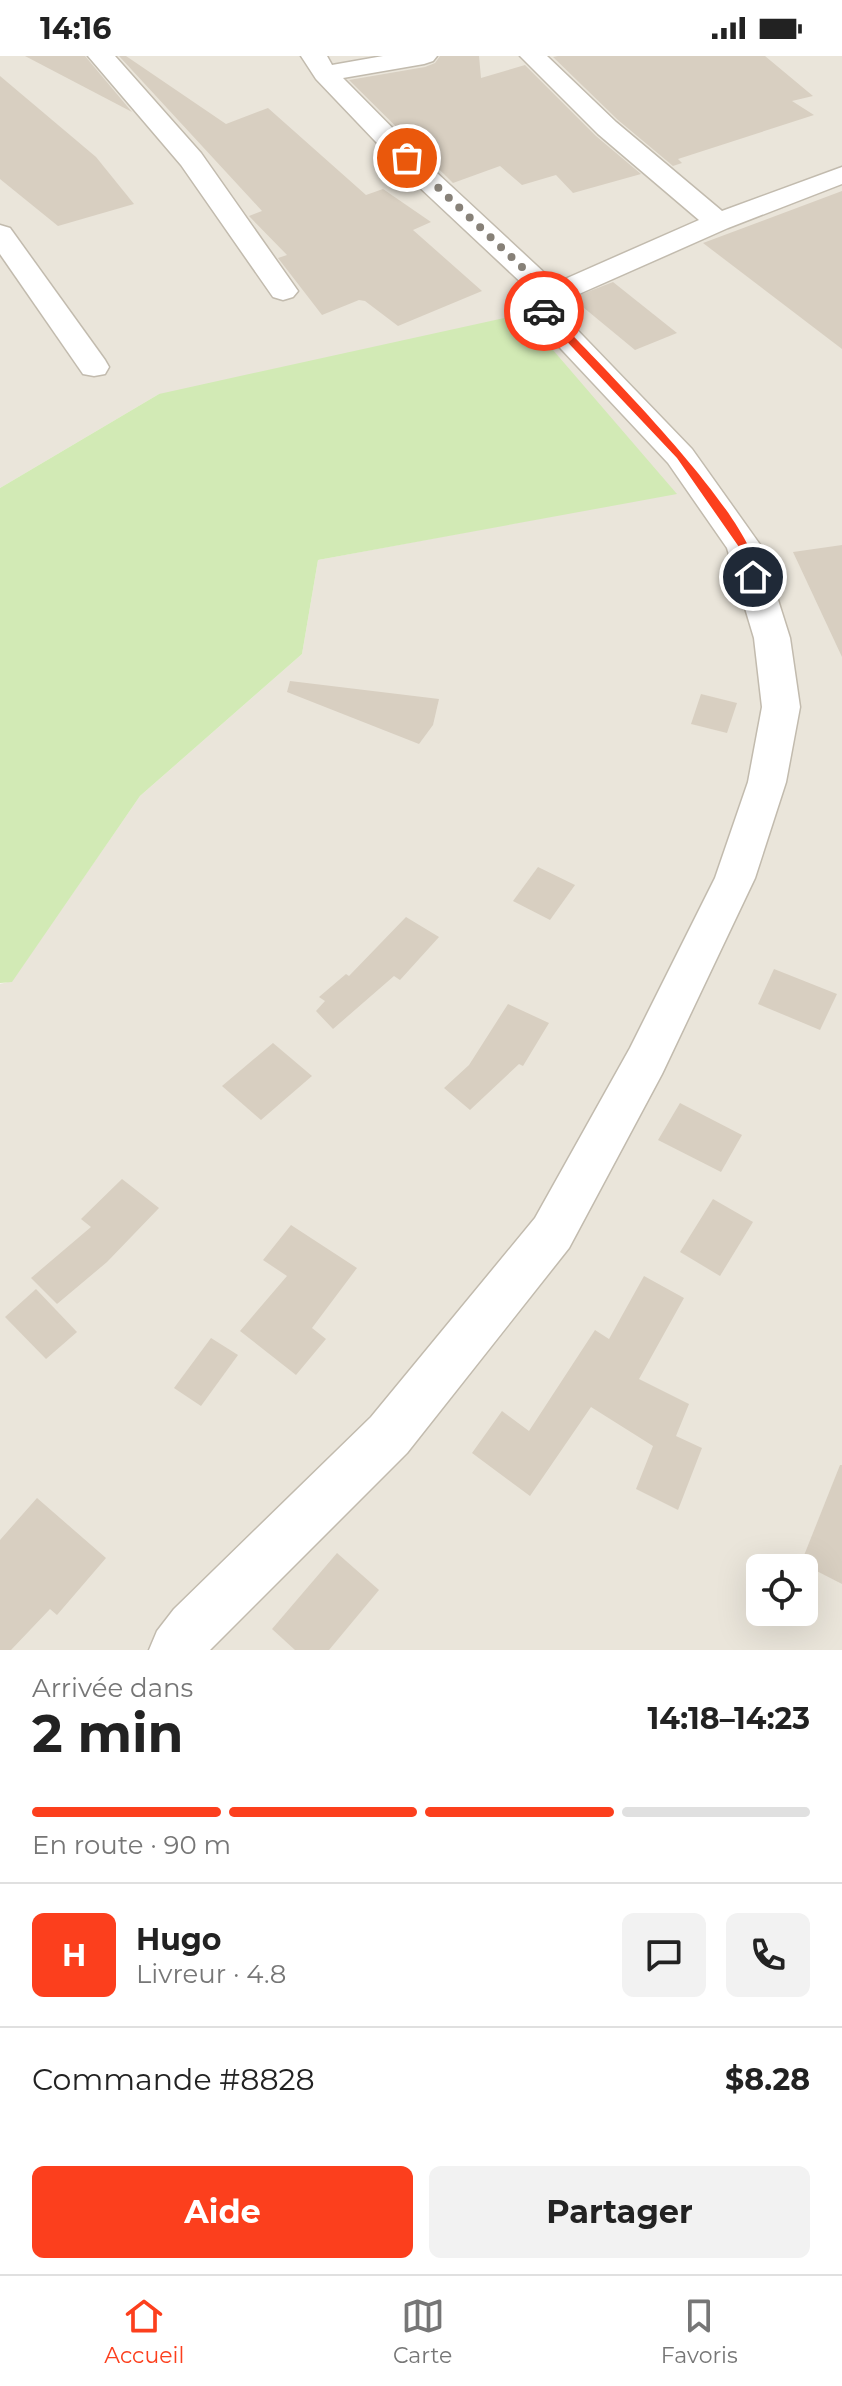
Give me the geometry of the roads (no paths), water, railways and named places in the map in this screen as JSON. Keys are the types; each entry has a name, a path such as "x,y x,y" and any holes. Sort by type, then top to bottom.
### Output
{"street":[{"path":"101,56 191,159 283,291"},
{"path":"320,65 424,56"},
{"path":"533,56 607,128 718,222"},
{"path":"320,65 427,179 542,286 569,288 718,222 842,175"},
{"path":"0,234 94,367"},
{"path":"176,1650 193,1628 389,1435 552,1233 646,1061 735,878 767,782 781,707 772,638 744,546 680,456 544,313 542,286"}]}
